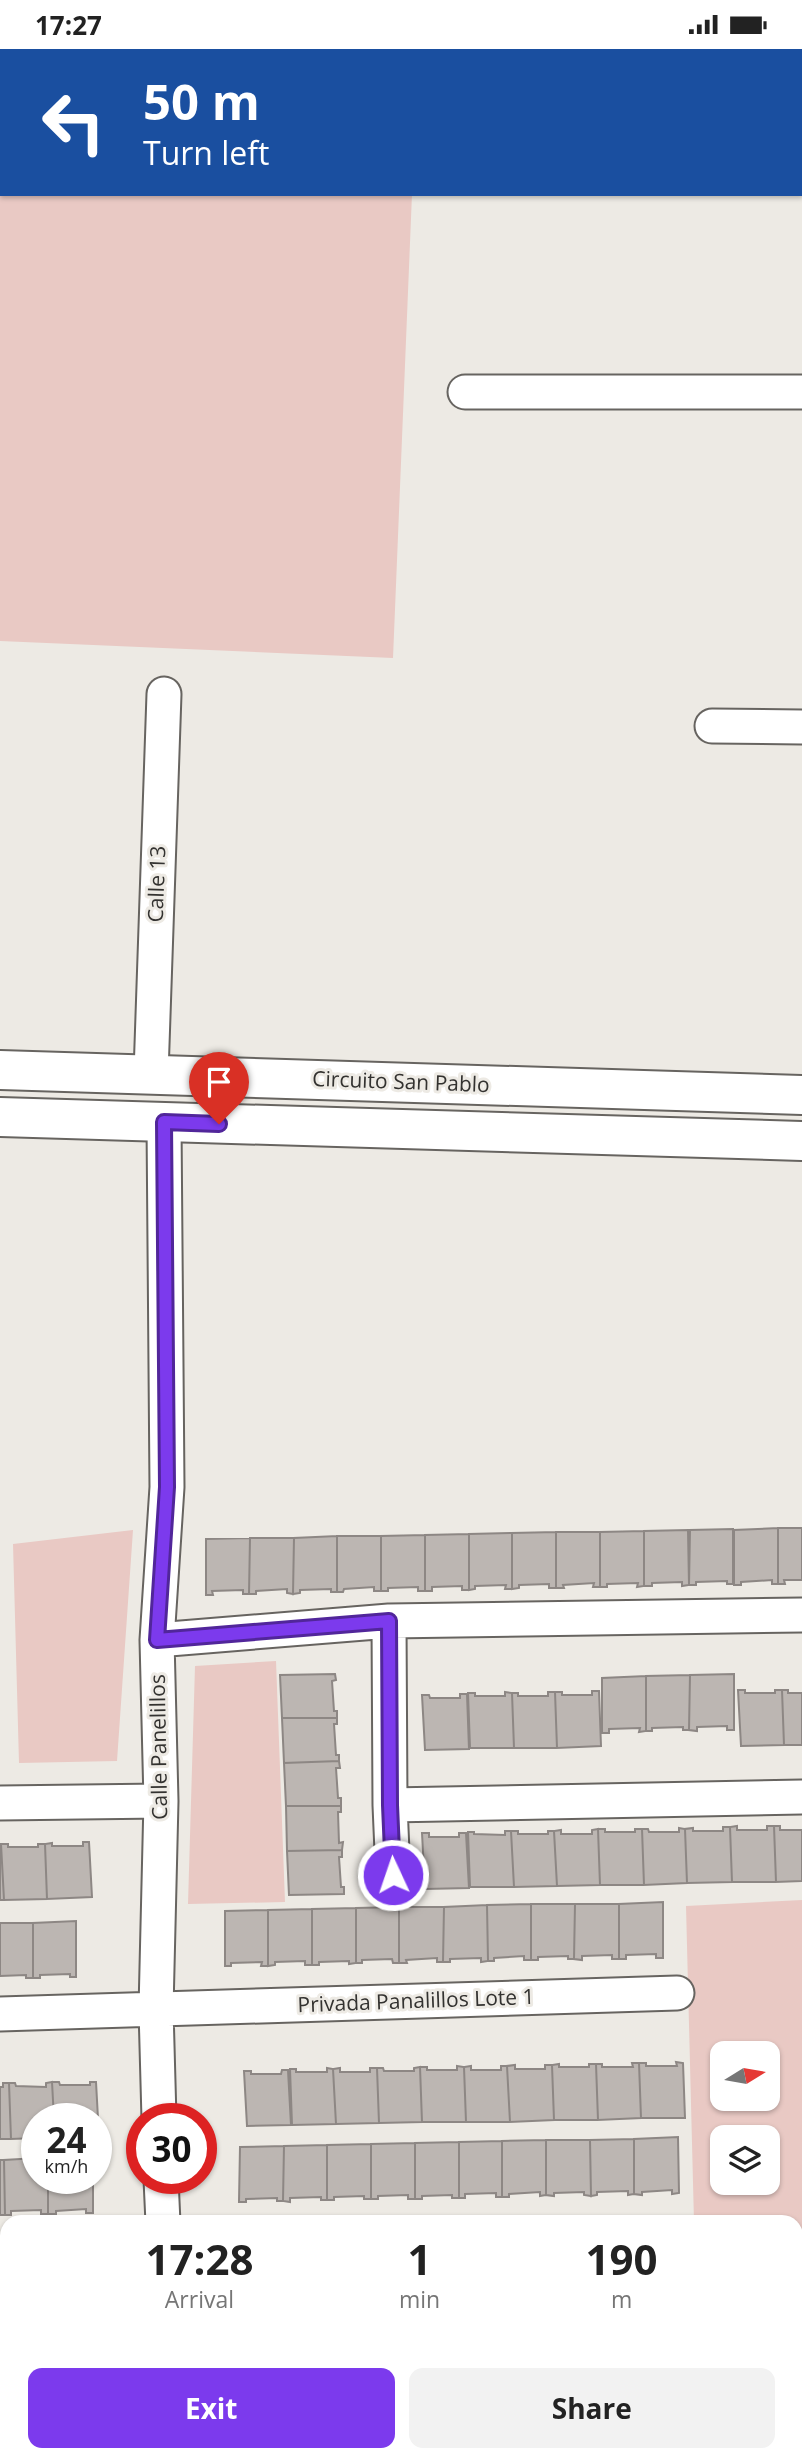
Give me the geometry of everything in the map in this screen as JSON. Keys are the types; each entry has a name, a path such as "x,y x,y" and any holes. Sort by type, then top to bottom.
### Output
{"main road":[{"name":"Circuito San Pablo","path":"0,1070 802,1095"},
{"path":"0,1117 802,1141"}],"street":[{"path":"465,392 802,392"},
{"name":"Calle 13","path":"151,1074 164,694"},
{"path":"712,726 802,727"},
{"name":"Calle Panelillos","path":"159,2103 156,2010 161,1801 157,1640 167,1487 164,1122"},
{"path":"157,1640 389,1621 802,1615"},
{"path":"389,1621 393,1875"},
{"path":"390,1805 802,1797"},
{"path":"0,1803 161,1801"},
{"name":"Privada Panalillos Lote 1","path":"0,2014 677,1993"},
{"path":"162,2194 163,2215"}],"shaded area":[{"path":"0,196 412,196 393,658 0,641"},
{"path":"133,1530 117,1761 19,1763 13,1544"},
{"path":"276,1661 285,1902 188,1904 195,1666"},
{"path":"802,1900 802,2215 694,2215 686,1906"}],"building":[{"path":"778,1528 802,1528 802,1580 784,1580 785,1584 778,1584"},
{"path":"778,1528 778,1584 772,1584 772,1580 734,1585 734,1530"},
{"path":"733,1529 733,1584 727,1584 727,1581 696,1582 696,1585 689,1585 690,1530"},
{"path":"688,1530 689,1585 682,1586 682,1582 652,1583 652,1586 644,1586 644,1531"},
{"path":"644,1531 644,1586 637,1587 638,1583 607,1584 607,1587 600,1587 600,1532"},
{"path":"556,1532 600,1532 600,1587 593,1587 594,1583 556,1588"},
{"path":"556,1532 556,1588 549,1588 549,1584 519,1585 519,1588 512,1589 512,1533"},
{"path":"512,1533 512,1589 505,1589 506,1585 475,1586 475,1589 469,1590 469,1534"},
{"path":"469,1534 469,1590 462,1590 462,1586 432,1587 432,1591 425,1591 425,1535"},
{"path":"425,1535 425,1591 418,1591 418,1587 388,1588 388,1591 381,1591 381,1536"},
{"path":"337,1536 381,1536 381,1591 374,1591 374,1587 337,1592"},
{"path":"337,1536 337,1592 331,1592 331,1589 300,1590 300,1593 293,1594 294,1538"},
{"path":"250,1538 294,1538 293,1594 287,1593 287,1589 249,1594"},
{"path":"250,1538 249,1594 243,1594 243,1590 212,1591 213,1595 206,1595 206,1539"},
{"path":"335,1674 336,1680 332,1681 337,1718 282,1718 280,1675"},
{"path":"734,1674 734,1730 727,1730 727,1726 697,1727 697,1731 689,1730 690,1675"},
{"path":"690,1675 689,1730 683,1730 683,1727 652,1728 652,1731 646,1731 646,1676"},
{"path":"646,1676 646,1731 639,1732 640,1728 609,1729 609,1733 602,1733 602,1678"},
{"path":"738,1690 745,1690 745,1693 775,1693 775,1690 782,1690 784,1745 741,1746"},
{"path":"782,1690 802,1693 802,1745 784,1745"},
{"path":"592,1691 599,1691 601,1746 557,1748 555,1692 562,1692 562,1695 592,1695"},
{"path":"505,1692 512,1693 514,1748 470,1748 468,1693 475,1693 475,1696 505,1696"},
{"path":"548,1692 555,1692 557,1748 514,1748 512,1693 518,1693 518,1696 548,1696"},
{"path":"460,1694 467,1694 469,1749 425,1750 422,1695 429,1695 430,1698 460,1698"},
{"path":"282,1718 337,1718 337,1724 334,1724 336,1755 339,1755 339,1761 284,1763"},
{"path":"339,1761 340,1768 336,1768 341,1806 286,1806 284,1763"},
{"path":"286,1806 341,1806 341,1812 338,1812 339,1843 343,1842 342,1850 287,1851"},
{"path":"737,1826 737,1830 767,1830 767,1826 774,1826 776,1882 732,1882 730,1827"},
{"path":"774,1826 780,1826 780,1830 802,1830 802,1881 776,1882"},
{"path":"723,1827 730,1827 732,1882 687,1883 685,1829 723,1831"},
{"path":"679,1828 685,1829 687,1883 644,1885 642,1829 648,1829 649,1832 679,1832"},
{"path":"598,1829 600,1885 557,1886 554,1831 561,1830 561,1834 592,1834 592,1830"},
{"path":"598,1829 605,1829 605,1832 635,1832 635,1829 642,1829 644,1885 600,1885"},
{"path":"505,1831 511,1831 514,1887 470,1887 468,1832 505,1835"},
{"path":"511,1831 518,1831 518,1834 548,1834 548,1831 554,1831 557,1886 514,1887"},
{"path":"422,1833 429,1833 429,1837 459,1837 459,1833 466,1833 469,1888 425,1889"},
{"path":"83,1842 89,1842 92,1897 47,1899 45,1844 83,1846"},
{"path":"1,1844 4,1900 0,1900"},
{"path":"1,1844 8,1844 8,1847 38,1847 38,1844 45,1844 47,1899 4,1900"},
{"path":"342,1850 342,1857 339,1857 344,1894 289,1895 287,1851"},
{"path":"663,1902 663,1958 656,1958 656,1954 626,1955 626,1959 619,1959 619,1904"},
{"path":"531,1904 575,1904 574,1959 568,1959 568,1956 538,1957 538,1960 531,1960"},
{"path":"531,1904 531,1960 524,1960 524,1956 494,1958 494,1961 488,1961 487,1905"},
{"path":"575,1904 619,1904 619,1959 612,1959 612,1955 582,1956 582,1960 574,1959"},
{"path":"487,1905 488,1961 481,1962 481,1958 450,1959 450,1962 443,1962 444,1907"},
{"path":"399,1907 444,1907 443,1962 437,1962 437,1958 399,1963"},
{"path":"399,1907 399,1963 393,1963 392,1959 362,1960 362,1963 356,1963 356,1908"},
{"path":"356,1908 356,1963 319,1962 319,1965 312,1965 312,1909"},
{"path":"312,1909 312,1965 305,1965 305,1961 275,1962 275,1965 268,1966 268,1910"},
{"path":"268,1910 268,1966 261,1966 262,1962 231,1963 231,1966 225,1966 225,1911"},
{"path":"76,1921 76,1977 70,1977 70,1974 40,1975 40,1978 33,1978 33,1923"},
{"path":"0,1923 33,1923 33,1978 26,1978 26,1975 0,1976"},
{"path":"676,2062 683,2063 685,2118 641,2118 639,2063 646,2063 646,2066 677,2066"},
{"path":"632,2063 639,2063 641,2118 598,2120 596,2064 602,2064 602,2067 633,2067"},
{"path":"559,2064 559,2067 589,2067 589,2064 596,2064 598,2120 554,2120 552,2065"},
{"path":"515,2065 515,2069 545,2069 545,2065 552,2065 554,2120 510,2122 507,2066"},
{"path":"457,2066 464,2067 466,2122 422,2122 420,2067 427,2067 427,2070 457,2070"},
{"path":"471,2066 471,2070 501,2070 501,2066 507,2066 510,2122 466,2122 464,2067"},
{"path":"420,2067 422,2122 379,2123 377,2068 383,2068 384,2071 414,2071 414,2068"},
{"path":"327,2068 333,2069 336,2124 292,2125 290,2069 296,2069 296,2072 327,2072"},
{"path":"340,2068 340,2072 370,2072 370,2068 377,2068 379,2123 336,2124 333,2069"},
{"path":"282,2070 288,2070 291,2125 247,2126 244,2071 251,2071 251,2074 281,2074"},
{"path":"52,2082 53,2103 21,2103 21,2139 11,2139 9,2083 15,2083 16,2086 46,2087 46,2083"},
{"path":"52,2082 59,2082 60,2085 90,2085 90,2082 96,2082 97,2103 53,2103"},
{"path":"3,2083 9,2083 11,2139 0,2139 0,2087 3,2087"},
{"path":"678,2137 679,2193 672,2194 672,2190 634,2194 634,2139"},
{"path":"634,2139 634,2194 628,2195 628,2191 597,2192 597,2195 591,2196 590,2140"},
{"path":"546,2140 546,2195 540,2196 540,2192 502,2197 502,2141"},
{"path":"546,2140 590,2140 591,2196 584,2195 584,2192 546,2195"},
{"path":"502,2141 502,2197 496,2197 496,2193 465,2194 465,2198 459,2198 459,2142"},
{"path":"459,2142 459,2198 452,2198 452,2195 422,2196 422,2199 415,2199 415,2143"},
{"path":"415,2143 415,2199 408,2199 408,2195 378,2196 378,2199 371,2199 371,2144"},
{"path":"371,2144 371,2199 364,2199 364,2196 334,2197 334,2200 327,2200 327,2145"},
{"path":"327,2145 327,2200 321,2200 321,2197 290,2198 290,2202 283,2201 284,2146"},
{"path":"284,2146 283,2201 277,2201 277,2198 246,2199 246,2202 239,2202 240,2147"},
{"path":"21,2159 21,2194 48,2194 48,2214 41,2214 41,2210 11,2211 11,2215 5,2215 4,2160"},
{"path":"0,2160 4,2160 5,2215 0,2215"},
{"path":"48,2194 93,2194 93,2213 86,2213 86,2209 48,2214"}],"route":[{"path":"219,1124 164,1122 167,1487 157,1640 389,1621 393,1875"}]}
